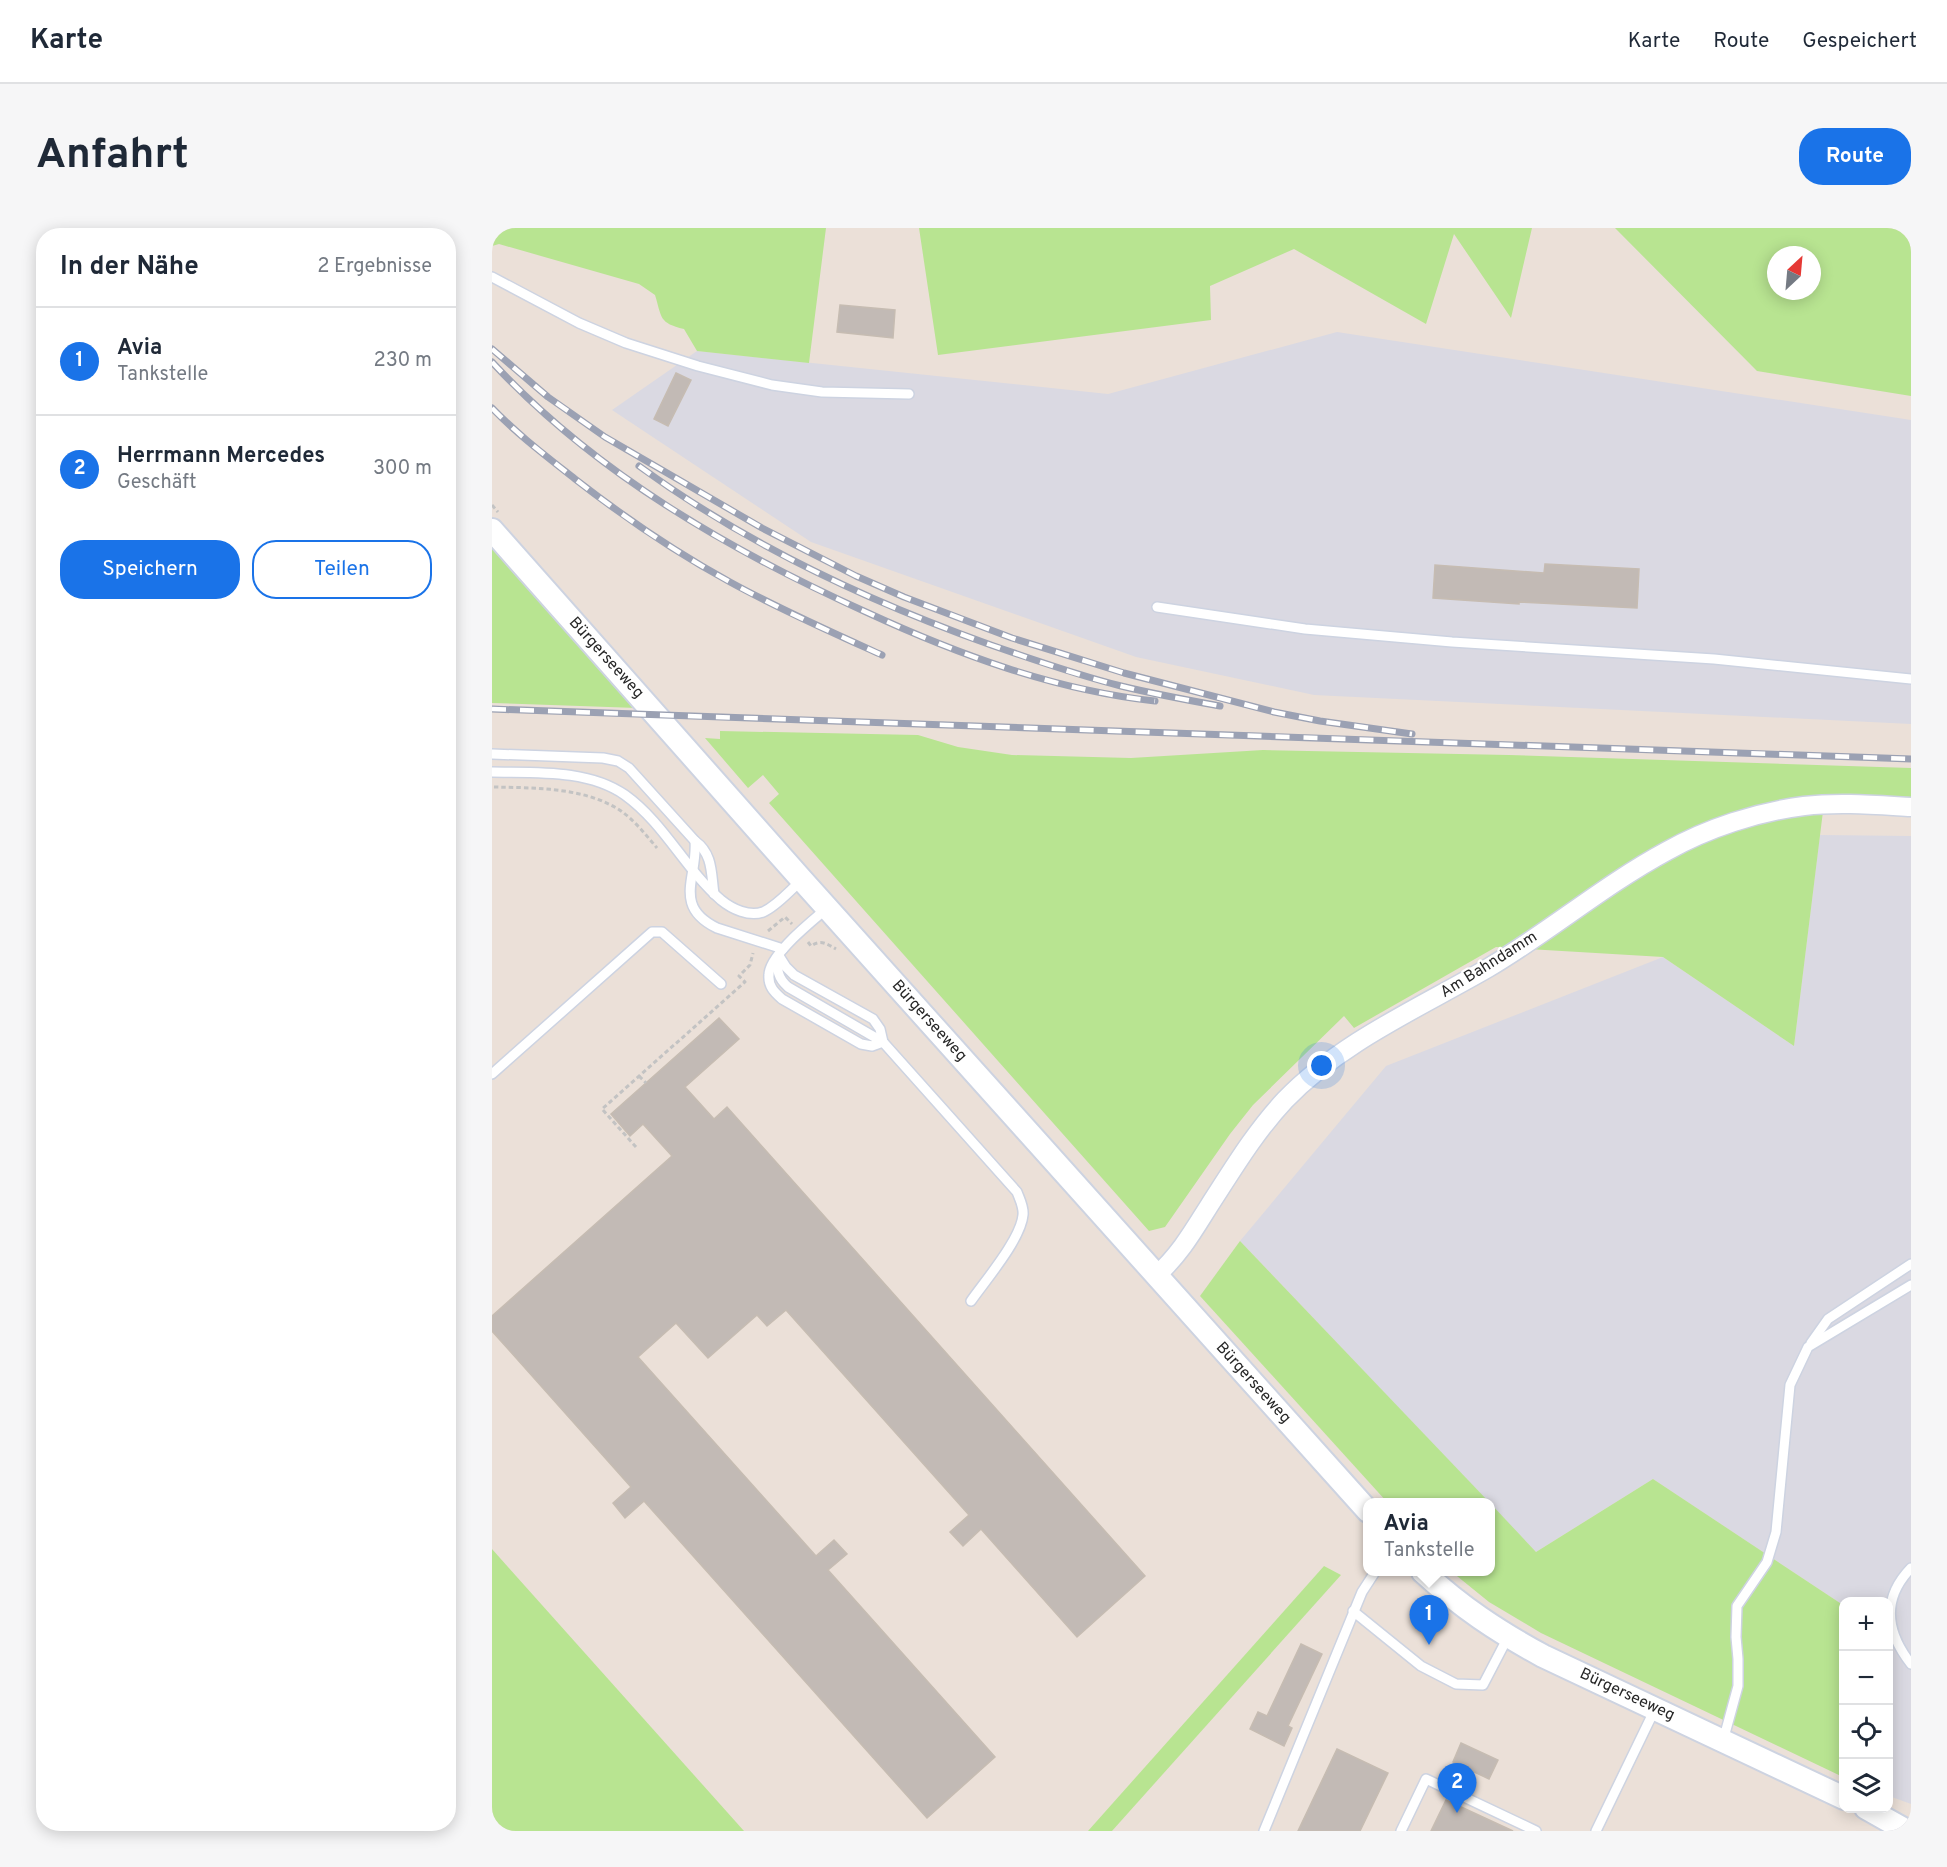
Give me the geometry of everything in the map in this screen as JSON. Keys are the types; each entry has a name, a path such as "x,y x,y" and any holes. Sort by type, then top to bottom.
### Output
{"street":[{"name":"Bürgerseeweg","path":"492,530 827,908 1363,1505"},
{"name":"Am Bahndamm","path":"1156,1276 1180,1252 1256,1133 1285,1100 1317,1071 1368,1036 1490,967 1667,850 1724,826 1777,811 1825,804 1911,807"},
{"name":"Bürgerseeweg","path":"1428,1576 1467,1610 1508,1637 1543,1656 1839,1796"},
{"path":"1877,1817 1907,1831"}],"lane":[{"path":"492,277 598,331 626,343 698,366 772,385 822,392 909,394"},
{"path":"1157,607 1305,629 1452,642 1714,659 1911,680"},
{"path":"492,754 603,758 618,761 635,774 695,841 704,848 708,855 714,894"},
{"path":"492,772 556,774 578,777 612,788 640,808 714,894 740,911 751,914 770,908 802,879"},
{"path":"695,841 696,851 689,885 690,897 704,920 717,928 757,941 781,952 786,967 794,975 873,1019 880,1029 883,1042 1017,1192 1022,1204 1021,1225 1015,1238 971,1301"},
{"path":"827,908 781,952 768,974 770,984 774,992 782,999 861,1044 872,1046 883,1042"},
{"path":"494,1068 652,932 662,932 721,984"},
{"path":"1723,1741 1738,1686 1737,1606 1767,1562 1776,1532 1790,1385 1808,1347 1828,1319 1911,1264"},
{"path":"1808,1347 1911,1285"},
{"path":"1911,1568 1897,1586 1890,1607 1891,1628 1898,1648 1911,1664"},
{"path":"1264,1831 1353,1611 1372,1576"},
{"path":"1353,1611 1421,1666 1456,1684 1483,1684 1508,1637"},
{"path":"1596,1831 1655,1709"},
{"path":"1401,1831 1426,1779 1536,1831"}],"path":[{"path":"492,787 558,790 585,796 609,805 631,820 663,854"},
{"path":"636,1147 602,1109 745,982 739,976 750,965 754,944 757,941 785,917 811,946 815,943 826,943 844,954"},
{"path":"745,950 753,954"},
{"path":"639,1076 646,1083"}],"shaded area":[{"path":"1337,332 1911,420 1911,724 1314,695 1136,657 811,542 612,410 697,351 1108,394"},
{"path":"1820,835 1911,836 1911,1804 1893,1797 1893,1597 1839,1597 1839,1602 1653,1479 1536,1552 1495,1509 1495,1498 1485,1498 1240,1241 1386,1066 1663,957 1794,1046"}],"green space":[{"path":"492,228 826,228 809,363 697,351 684,329 666,322 663,318 655,295 639,284 499,244 492,246"},
{"path":"919,228 1532,228 1511,318 1454,234 1426,324 1294,249 1210,286 1211,320 938,355"},
{"path":"1615,228 1911,228 1911,396 1757,371"},
{"path":"492,545 637,708 492,703"},
{"path":"720,731 918,735 958,747 1012,755 1131,758 1263,750 1509,755 1911,768 1911,797 1825,795 1794,1046 1663,957 1496,947 1354,1028 1344,1016 1253,1105 1165,1227 1149,1231 769,803 779,794 763,775 748,788 705,738 720,739"},
{"path":"1240,1241 1485,1498 1383,1498 1200,1296"},
{"path":"1653,1479 1839,1602 1839,1775 1541,1633 1489,1602 1457,1576 1495,1576 1495,1508 1536,1552"},
{"path":"492,1549 744,1831 492,1831"},
{"path":"1324,1566 1341,1575 1112,1831 1088,1831"}],"building":[{"path":"840,305 895,310 893,338 837,332"},
{"path":"676,373 691,380 668,426 654,419"},
{"path":"1545,564 1639,569 1637,608 1433,598 1435,565 1544,573"},
{"path":"719,1018 739,1039 685,1087 714,1119 727,1107 1145,1576 1077,1637 981,1529 963,1546 950,1532 969,1515 786,1310 767,1326 757,1315 708,1358 676,1323 638,1357 816,1556 834,1540 847,1554 828,1570 995,1757 927,1818 644,1501 625,1518 613,1503 631,1487 492,1331 492,1316 672,1156 643,1124 630,1136 611,1114"},
{"path":"1301,1644 1322,1654 1288,1726 1292,1728 1284,1746 1250,1729 1258,1712 1267,1716"},
{"path":"1461,1743 1498,1760 1489,1779 1453,1762"},
{"path":"1337,1749 1388,1773 1360,1831 1298,1831"},
{"path":"1446,1800 1513,1831 1431,1831"}],"railway":[{"path":"492,349 548,397 605,437 762,528 856,576 904,597 1012,638 1124,673 1274,712 1412,734"},
{"path":"492,362 532,402 619,474 715,535 764,562 866,612 971,656 1043,679 1117,696 1155,701"},
{"path":"492,408 575,479 670,546 767,602 882,655"},
{"path":"639,466 722,521 853,590 945,628 1039,662 1121,686 1220,706"},
{"path":"492,709 1911,759"}],"place":[{"name":"Avia","path":"1429,1645"},
{"name":"Herrmann Mercedes","path":"1457,1813"}]}
